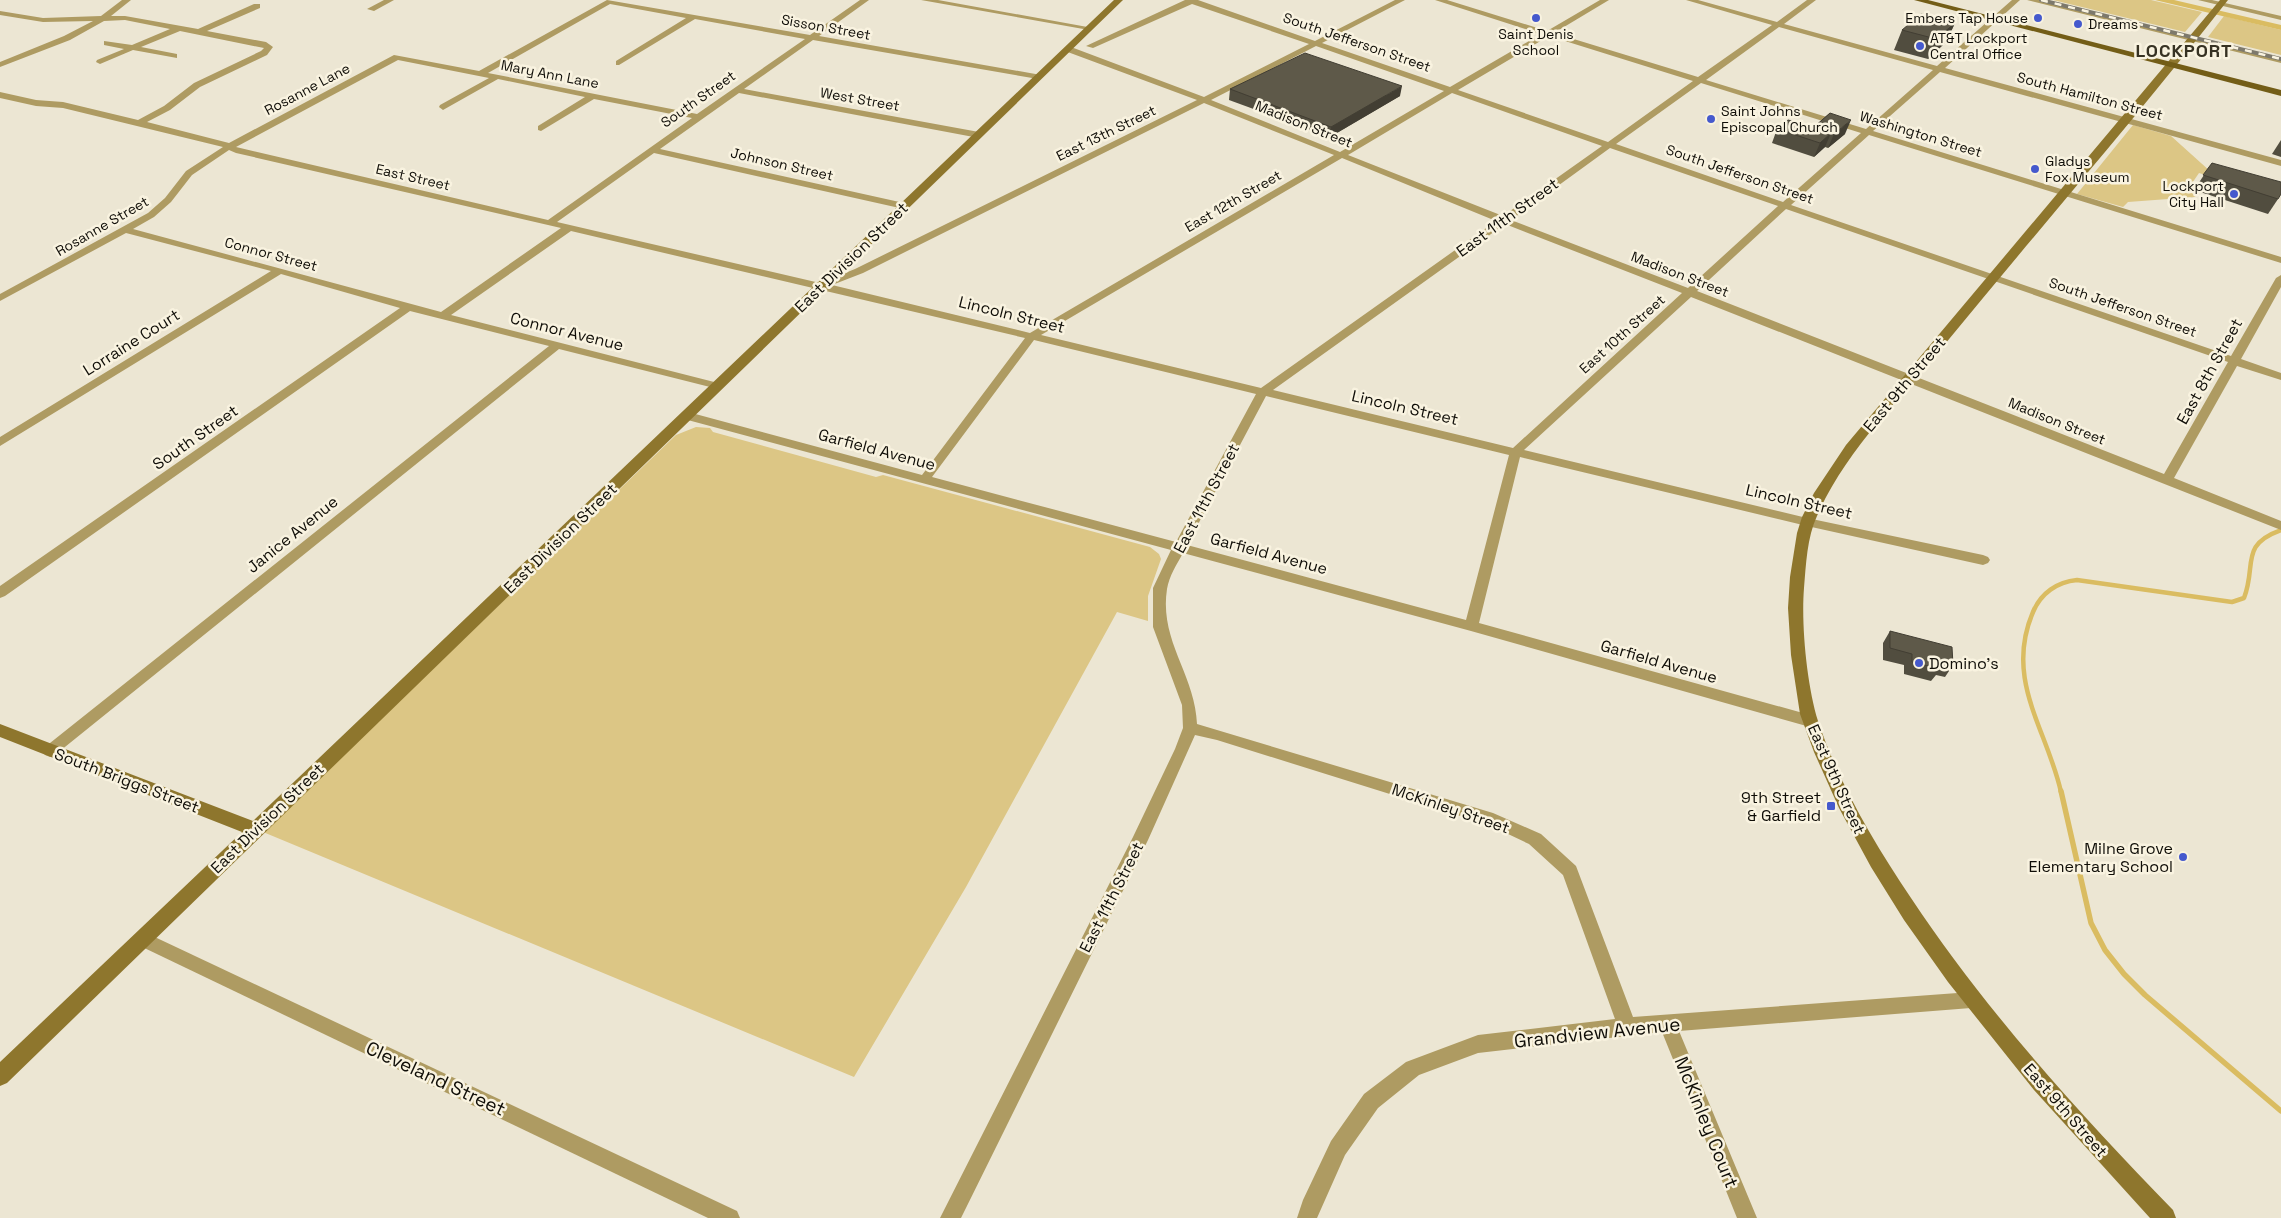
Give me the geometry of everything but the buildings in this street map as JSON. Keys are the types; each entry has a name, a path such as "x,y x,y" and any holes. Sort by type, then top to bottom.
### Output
{"main road":[{"name":"East Division Street","path":"0,1076 1119,0"},
{"path":"1918,0 2281,93"},
{"name":"East 9th Street","path":"2165,1218 2093,1144 1971,1000 1897,895 1867,848 1810,721 1796,646 1794,588 1807,522 1831,475 1852,445 1911,378 2223,2"},
{"name":"South Briggs Street","path":"0,730 255,829"}],"street":[{"path":"0,65 60,42 103,18 128,0"},
{"path":"371,9 390,0"},
{"name":"South Street","path":"549,223 865,0"},
{"path":"925,0 1089,28"},
{"path":"951,0 968,7 986,0"},
{"path":"1090,46 1191,0"},
{"name":"South Jefferson Street","path":"1191,0 2281,377"},
{"name":"East 13th Street","path":"821,286 859,271 1401,0"},
{"name":"Washington Street","path":"1439,0 2281,260"},
{"name":"East 12th Street","path":"924,480 1031,337 1605,0"},
{"name":"South Hamilton Street","path":"1690,0 2281,163"},
{"name":"East 11th Street","path":"950,1218 1140,840 1183,750 1190,728 1189,705 1160,628 1158,604 1160,588 1263,392 1812,0"},
{"name":"East 10th Street","path":"1516,451 1784,206 1941,69 2016,0"},
{"path":"2031,0 2281,61"},
{"path":"2202,0 2223,2 2281,18"},
{"path":"480,74 610,1"},
{"name":"Sisson Street","path":"610,1 1038,77"},
{"path":"198,32 257,6"},
{"path":"0,13 43,20 125,18 263,44 269,47 264,53 197,85 168,108 138,123"},
{"path":"618,63 693,17"},
{"path":"100,62 179,28"},
{"path":"107,43 174,56"},
{"name":"Madison Street","path":"1068,49 1204,100 1503,220 1911,378 2275,523"},
{"name":"Mary Ann Lane","path":"398,57 698,117"},
{"name":"Rosanne Lane","path":"230,146 398,57"},
{"path":"443,107 496,77"},
{"name":"West Street","path":"737,90 978,135"},
{"name":"East Street","path":"0,95 36,103 63,105 230,146 244,152 821,286"},
{"path":"542,128 592,96"},
{"name":"Rosanne Street","path":"0,298 127,230 162,206 195,168 230,146"},
{"name":"Johnson Street","path":"653,150 904,206"},
{"path":"442,316 568,228"},
{"name":"Connor Street","path":"127,230 280,270 408,307"},
{"name":"Lorraine Court","path":"0,442 280,270"},
{"name":"East 8th Street","path":"2166,481 2281,278"},
{"name":"Lincoln Street","path":"821,286 1807,522 1983,560"},
{"name":"South Street","path":"0,593 408,307"},
{"name":"Connor Avenue","path":"408,307 718,386"},
{"name":"Janice Avenue","path":"50,751 557,344"},
{"name":"Garfield Avenue","path":"688,416 1471,626 1810,721"},
{"path":"1471,626 1516,451"},
{"name":"McKinley Street","path":"1190,728 1217,734 1493,820 1535,839 1570,871 1627,1026"},
{"name":"Cleveland Street","path":"142,938 730,1218"},
{"name":"Grandview Avenue","path":"1307,1218 1338,1148 1371,1101 1413,1068 1478,1044 1627,1026 1668,1025 1971,1000"},
{"name":"McKinley Court","path":"1668,1025 1747,1218"}],"shaded area":[{"path":"2053,0 2151,0 2202,12 2185,32"},
{"path":"2155,0 2174,0 2281,25 2281,30"},
{"path":"2224,16 2281,30 2281,55 2208,37"},
{"path":"2133,125 2171,136 2211,172 2209,176 2199,173 2188,189 2198,193 2195,197 2128,202 2123,207 2077,194"},
{"path":"696,427 710,428 713,432 876,477 883,475 1150,547 1159,554 1161,559 1148,596 1148,621 1117,612 966,887 854,1077 263,832 676,435"}],"waterway":[{"path":"2061,792 2025,682 2023,660 2025,637 2033,612 2040,599 2056,586 2077,580 2232,602 2244,598 2248,586 2254,549 2259,542 2281,530"},
{"path":"2061,791 2091,923 2105,950 2124,974 2145,995 2281,1111"}],"railway":[{"path":"2041,0 2281,59"}],"place":[{"name":"Saint Denis School","path":"1536,18"},
{"name":"Embers Tap House","path":"2038,18"},
{"name":"Dreams","path":"2078,24"},
{"name":"AT&T Lockport Central Office","path":"1920,46"},
{"name":"Saint Johns Episcopal Church","path":"1711,119"},
{"name":"Gladys Fox Museum","path":"2035,169"},
{"name":"Lockport City Hall","path":"2234,194"},
{"name":"Domino's","path":"1919,663"},
{"name":"9th Street & Garfield","path":"1831,806"},
{"name":"Milne Grove Elementary School","path":"2183,857"}],"district":[{"name":"LOCKPORT","path":"2184,51"}]}
